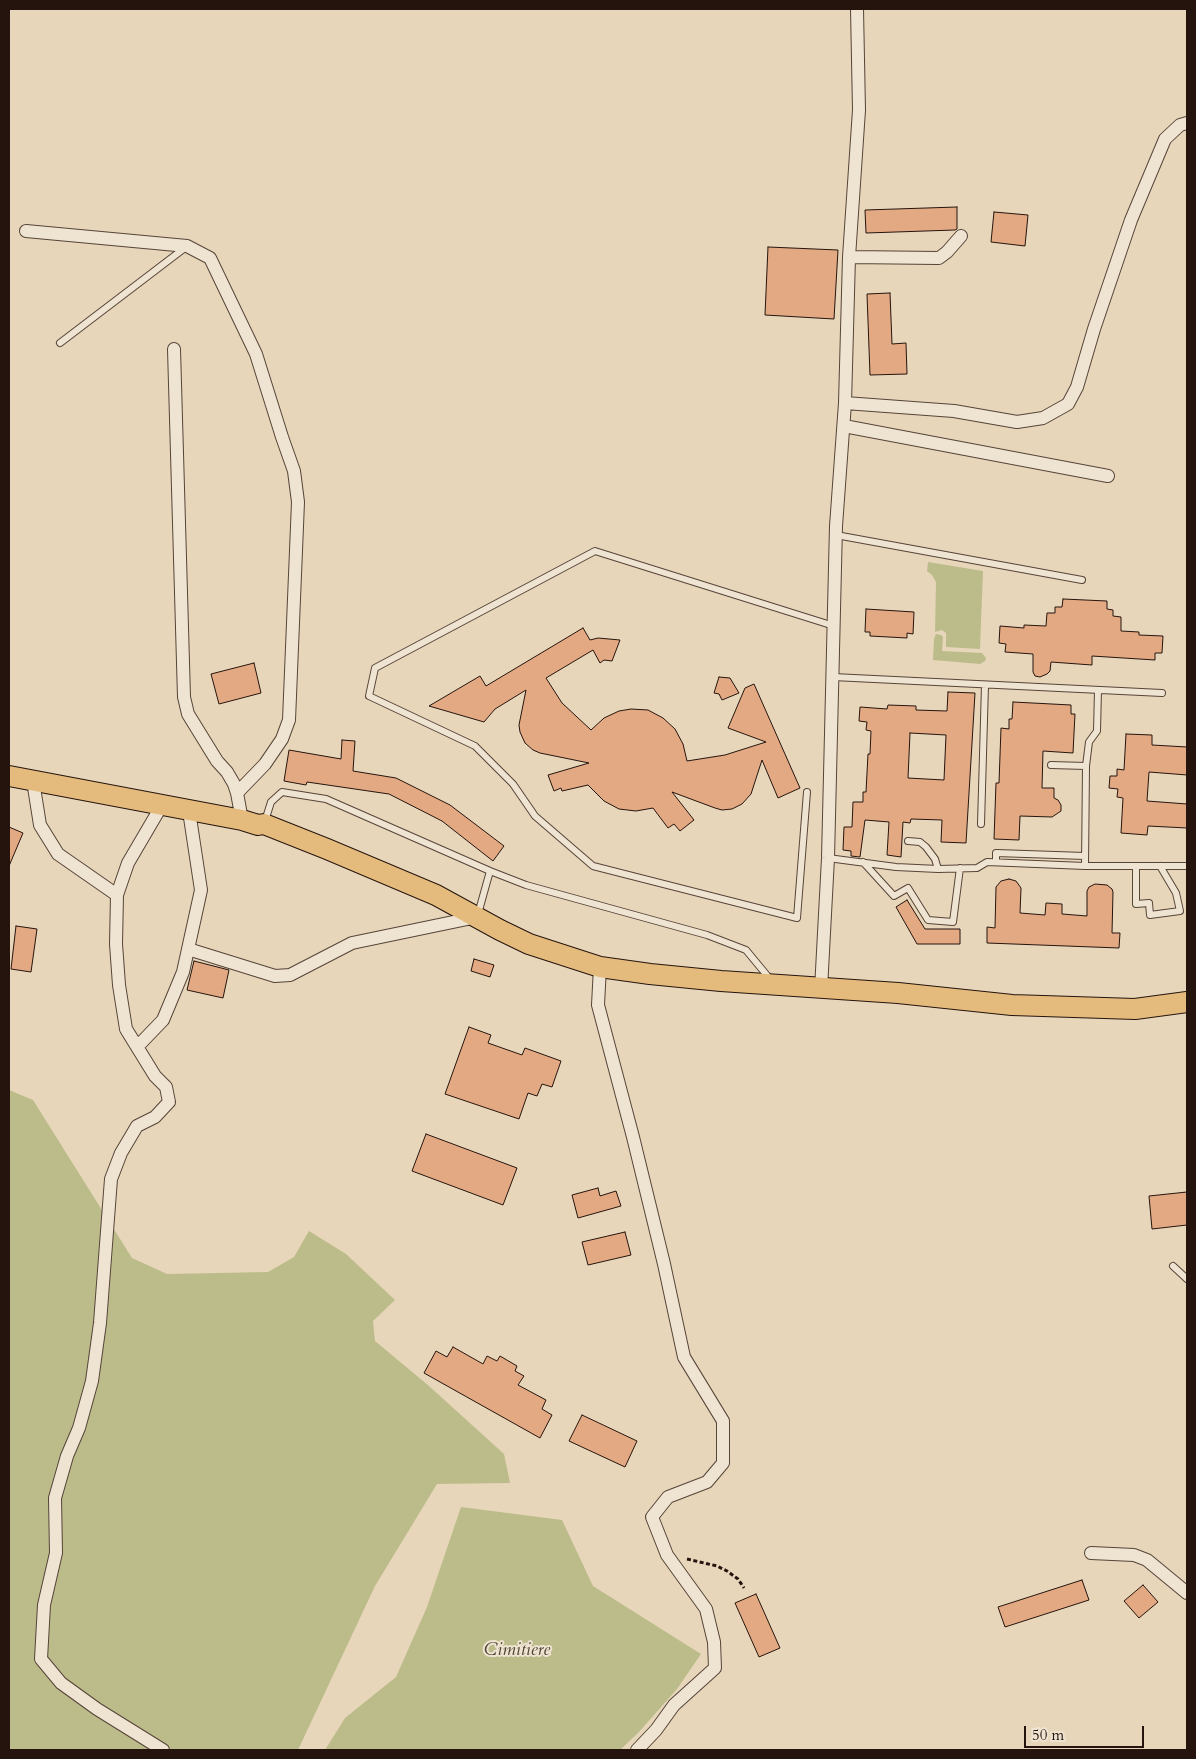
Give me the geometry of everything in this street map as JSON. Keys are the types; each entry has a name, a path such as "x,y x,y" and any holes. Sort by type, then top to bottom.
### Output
{"main road":[{"path":"9,776 242,820 258,825 264,824 327,848 436,895 529,944 600,967 721,981 898,993 1012,1005 1135,1009 1187,1002"}],"street":[{"path":"821,989 828,858 836,535 844,426 849,257 859,110 857,9"},
{"path":"845,403 954,411 1017,422 1043,418 1068,404 1077,387 1094,329 1131,220 1165,139 1180,125 1187,123"},
{"path":"26,231 187,246 210,258 256,354 294,471 298,502 289,720 282,739 265,764 238,793"},
{"path":"849,257 938,258 948,252 961,236"},
{"path":"174,349 184,697 188,714 217,761 227,772 238,793 242,820"},
{"path":"844,426 1108,476"},
{"path":"33,781 40,825 58,854 117,895"},
{"path":"162,805 128,863 117,895 116,944 119,985 126,1029 155,1076 166,1086 169,1102 155,1117 137,1126 121,1153 111,1179 100,1323 92,1381 79,1428 67,1456 54,1498 56,1553 44,1605 41,1659 60,1683 97,1709 163,1750"},
{"path":"137,1047 163,1020 183,972 201,890 189,811"},
{"path":"188,949 276,976 290,975 352,943 477,917"},
{"path":"600,967 598,1005 633,1137 664,1264 684,1357 723,1421 723,1463 707,1482 668,1497 652,1517 667,1555 706,1609 714,1642 715,1668 674,1705 656,1730 637,1750"},
{"path":"1091,1553 1134,1555 1147,1560 1187,1593"}],"lane":[{"path":"60,343 187,246"},
{"path":"836,535 1082,580"},
{"path":"807,792 797,918 593,866 535,816 513,784 475,746 369,696 375,668 595,551 834,626"},
{"path":"832,677 1162,693"},
{"path":"981,824 985,685"},
{"path":"1085,866 1086,766 1089,742 1098,731 1098,690"},
{"path":"1051,765 1086,766"},
{"path":"264,824 272,802 282,792 326,799 526,885 707,935 746,950 774,984"},
{"path":"908,841 920,842 926,847 935,859 938,869"},
{"path":"996,862 996,853 1085,856"},
{"path":"828,858 896,867 938,869 977,868 987,862 1085,866 1187,866"},
{"path":"863,862 894,896 908,888 928,920 954,922 960,868"},
{"path":"1136,866 1136,904 1149,903 1150,915 1180,911 1176,893 1160,866"},
{"path":"477,917 490,871"},
{"path":"1173,1266 1187,1279"}],"path":[{"path":"667,1555 717,1566 738,1579 744,1588"}],"green space":[{"path":"928,562 983,571 980,649 946,647 946,633 942,630 935,632 936,582 927,571"},
{"path":"936,634 943,637 942,651 982,653 986,658 985,661 980,664 933,660"},
{"path":"9,1090 33,1100 132,1258 167,1274 268,1272 294,1257 309,1231 346,1254 395,1300 373,1321 375,1341 429,1386 504,1454 510,1483 437,1484 375,1586 298,1750 9,1750"},
{"name":"Cimitiere","path":"461,1507 562,1520 593,1586 701,1654 677,1689 639,1732 620,1750 325,1750 345,1718 396,1677 427,1607"}],"building":[{"path":"957,207 957,229 955,230 866,233 865,210"},
{"path":"994,212 1028,215 1025,246 991,242"},
{"path":"768,247 838,250 834,319 765,315"},
{"path":"890,293 892,344 906,343 907,374 870,375 867,294"},
{"path":"1063,599 1107,601 1107,609 1113,610 1113,616 1121,617 1121,631 1139,632 1139,635 1163,636 1162,653 1155,653 1155,660 1092,656 1092,665 1051,662 1050,671 1047,674 1040,677 1035,676 1033,672 1033,654 1005,652 1006,644 999,643 1000,626 1024,628 1024,625 1046,626 1047,613 1055,613 1055,607 1062,607"},
{"path":"866,609 914,612 913,634 907,633 907,638 870,636 870,632 865,632"},
{"path":"583,628 590,640 598,638 620,640 612,661 604,660 600,663 593,650 546,678 562,703 591,730 604,718 619,711 631,709 648,710 663,718 675,729 683,744 687,761 725,755 766,742 728,728 745,688 754,684 800,788 778,798 762,760 751,794 742,804 732,809 722,810 672,792 694,820 680,831 674,824 668,828 653,808 636,811 619,809 604,801 588,785 562,791 561,788 554,791 548,775 589,763 540,753 525,743 519,725 526,690 495,709 484,722 429,706 480,676 486,686"},
{"path":"254,663 261,693 219,704 211,674"},
{"path":"719,677 730,678 739,693 722,700 719,694 714,693"},
{"path":"948,692 975,693 966,843 941,842 942,820 911,819 910,823 903,822 901,857 887,855 889,822 865,820 860,857 851,856 851,851 843,850 844,827 852,827 853,802 863,802 863,792 866,792 868,754 870,754 871,731 866,730 867,722 859,721 860,707 887,709 888,705 916,706 916,710 947,711","holes":["910,733 946,735 944,780 908,778"]},
{"path":"1013,702 1071,705 1071,714 1075,714 1073,753 1043,751 1042,788 1054,788 1054,798 1061,805 1061,811 1052,817 1020,816 1019,840 994,839 996,783 999,783 1001,728 1009,729 1009,719 1012,719"},
{"path":"1126,734 1152,735 1152,745 1187,747 1187,775 1149,772 1147,801 1187,804 1187,828 1148,826 1147,835 1121,833 1123,798 1117,797 1118,789 1109,788 1110,776 1117,776 1117,769 1124,770"},
{"path":"342,740 355,741 353,771 396,778 450,805 504,846 493,861 442,821 389,794 307,782 306,785 284,781 289,750 341,759"},
{"path":"9,827 23,833 9,866"},
{"path":"1009,879 1016,881 1021,888 1020,913 1045,915 1046,903 1062,904 1062,914 1087,916 1087,891 1089,887 1095,884 1107,885 1113,892 1112,933 1120,933 1119,948 987,943 987,927 995,928 996,887 1001,881"},
{"path":"907,900 925,929 960,929 960,944 917,944 896,907"},
{"path":"16,926 37,929 31,972 11,969"},
{"path":"474,959 494,965 490,977 471,971"},
{"path":"194,961 229,970 223,998 187,990"},
{"path":"469,1027 491,1035 488,1043 522,1055 525,1048 561,1061 552,1087 542,1084 537,1096 528,1093 519,1119 445,1094"},
{"path":"426,1134 517,1168 503,1205 412,1171"},
{"path":"598,1188 600,1196 616,1191 621,1206 578,1218 572,1195"},
{"path":"1187,1192 1187,1225 1152,1229 1149,1196"},
{"path":"625,1232 631,1255 588,1265 582,1242"},
{"path":"453,1347 483,1364 487,1356 497,1361 500,1356 517,1366 515,1371 524,1376 518,1385 546,1400 542,1409 552,1415 540,1438 424,1373 436,1351 447,1357"},
{"path":"582,1415 637,1441 625,1467 569,1441"},
{"path":"1082,1580 1089,1600 1005,1627 998,1607"},
{"path":"1143,1585 1158,1602 1139,1618 1124,1601"},
{"path":"756,1594 780,1648 759,1657 735,1603"}]}
